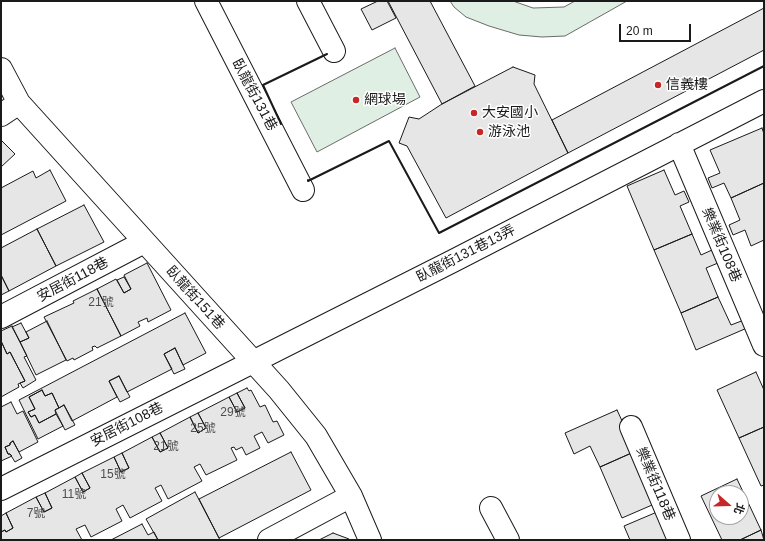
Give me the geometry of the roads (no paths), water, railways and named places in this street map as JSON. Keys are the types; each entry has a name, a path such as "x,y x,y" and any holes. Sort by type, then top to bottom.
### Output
{"street":[{"name":"臥龍街131巷","path":"206,1 304,190"},
{"path":"308,1 334,51"},
{"name":"臥龍街151巷","path":"1,69 10,109 144,242 253,361 316,436 351,496 370,540"},
{"name":"臥龍街131巷13弄","path":"253,361 447,264 764,101"},
{"name":"樂業街108巷","path":"679,144 764,345"},
{"name":"安居街118巷","path":"1,317 144,242"},
{"name":"安居街108巷","path":"1,489 253,361"},
{"name":"樂業街118巷","path":"631,427 679,540"},
{"path":"269,540 351,496"},
{"path":"491,508 508,540"}],"place":[{"name":"信義樓","path":"658,85"},
{"name":"網球場","path":"356,100"},
{"name":"大安國小","path":"474,113"},
{"name":"游泳池","path":"480,132"}]}
